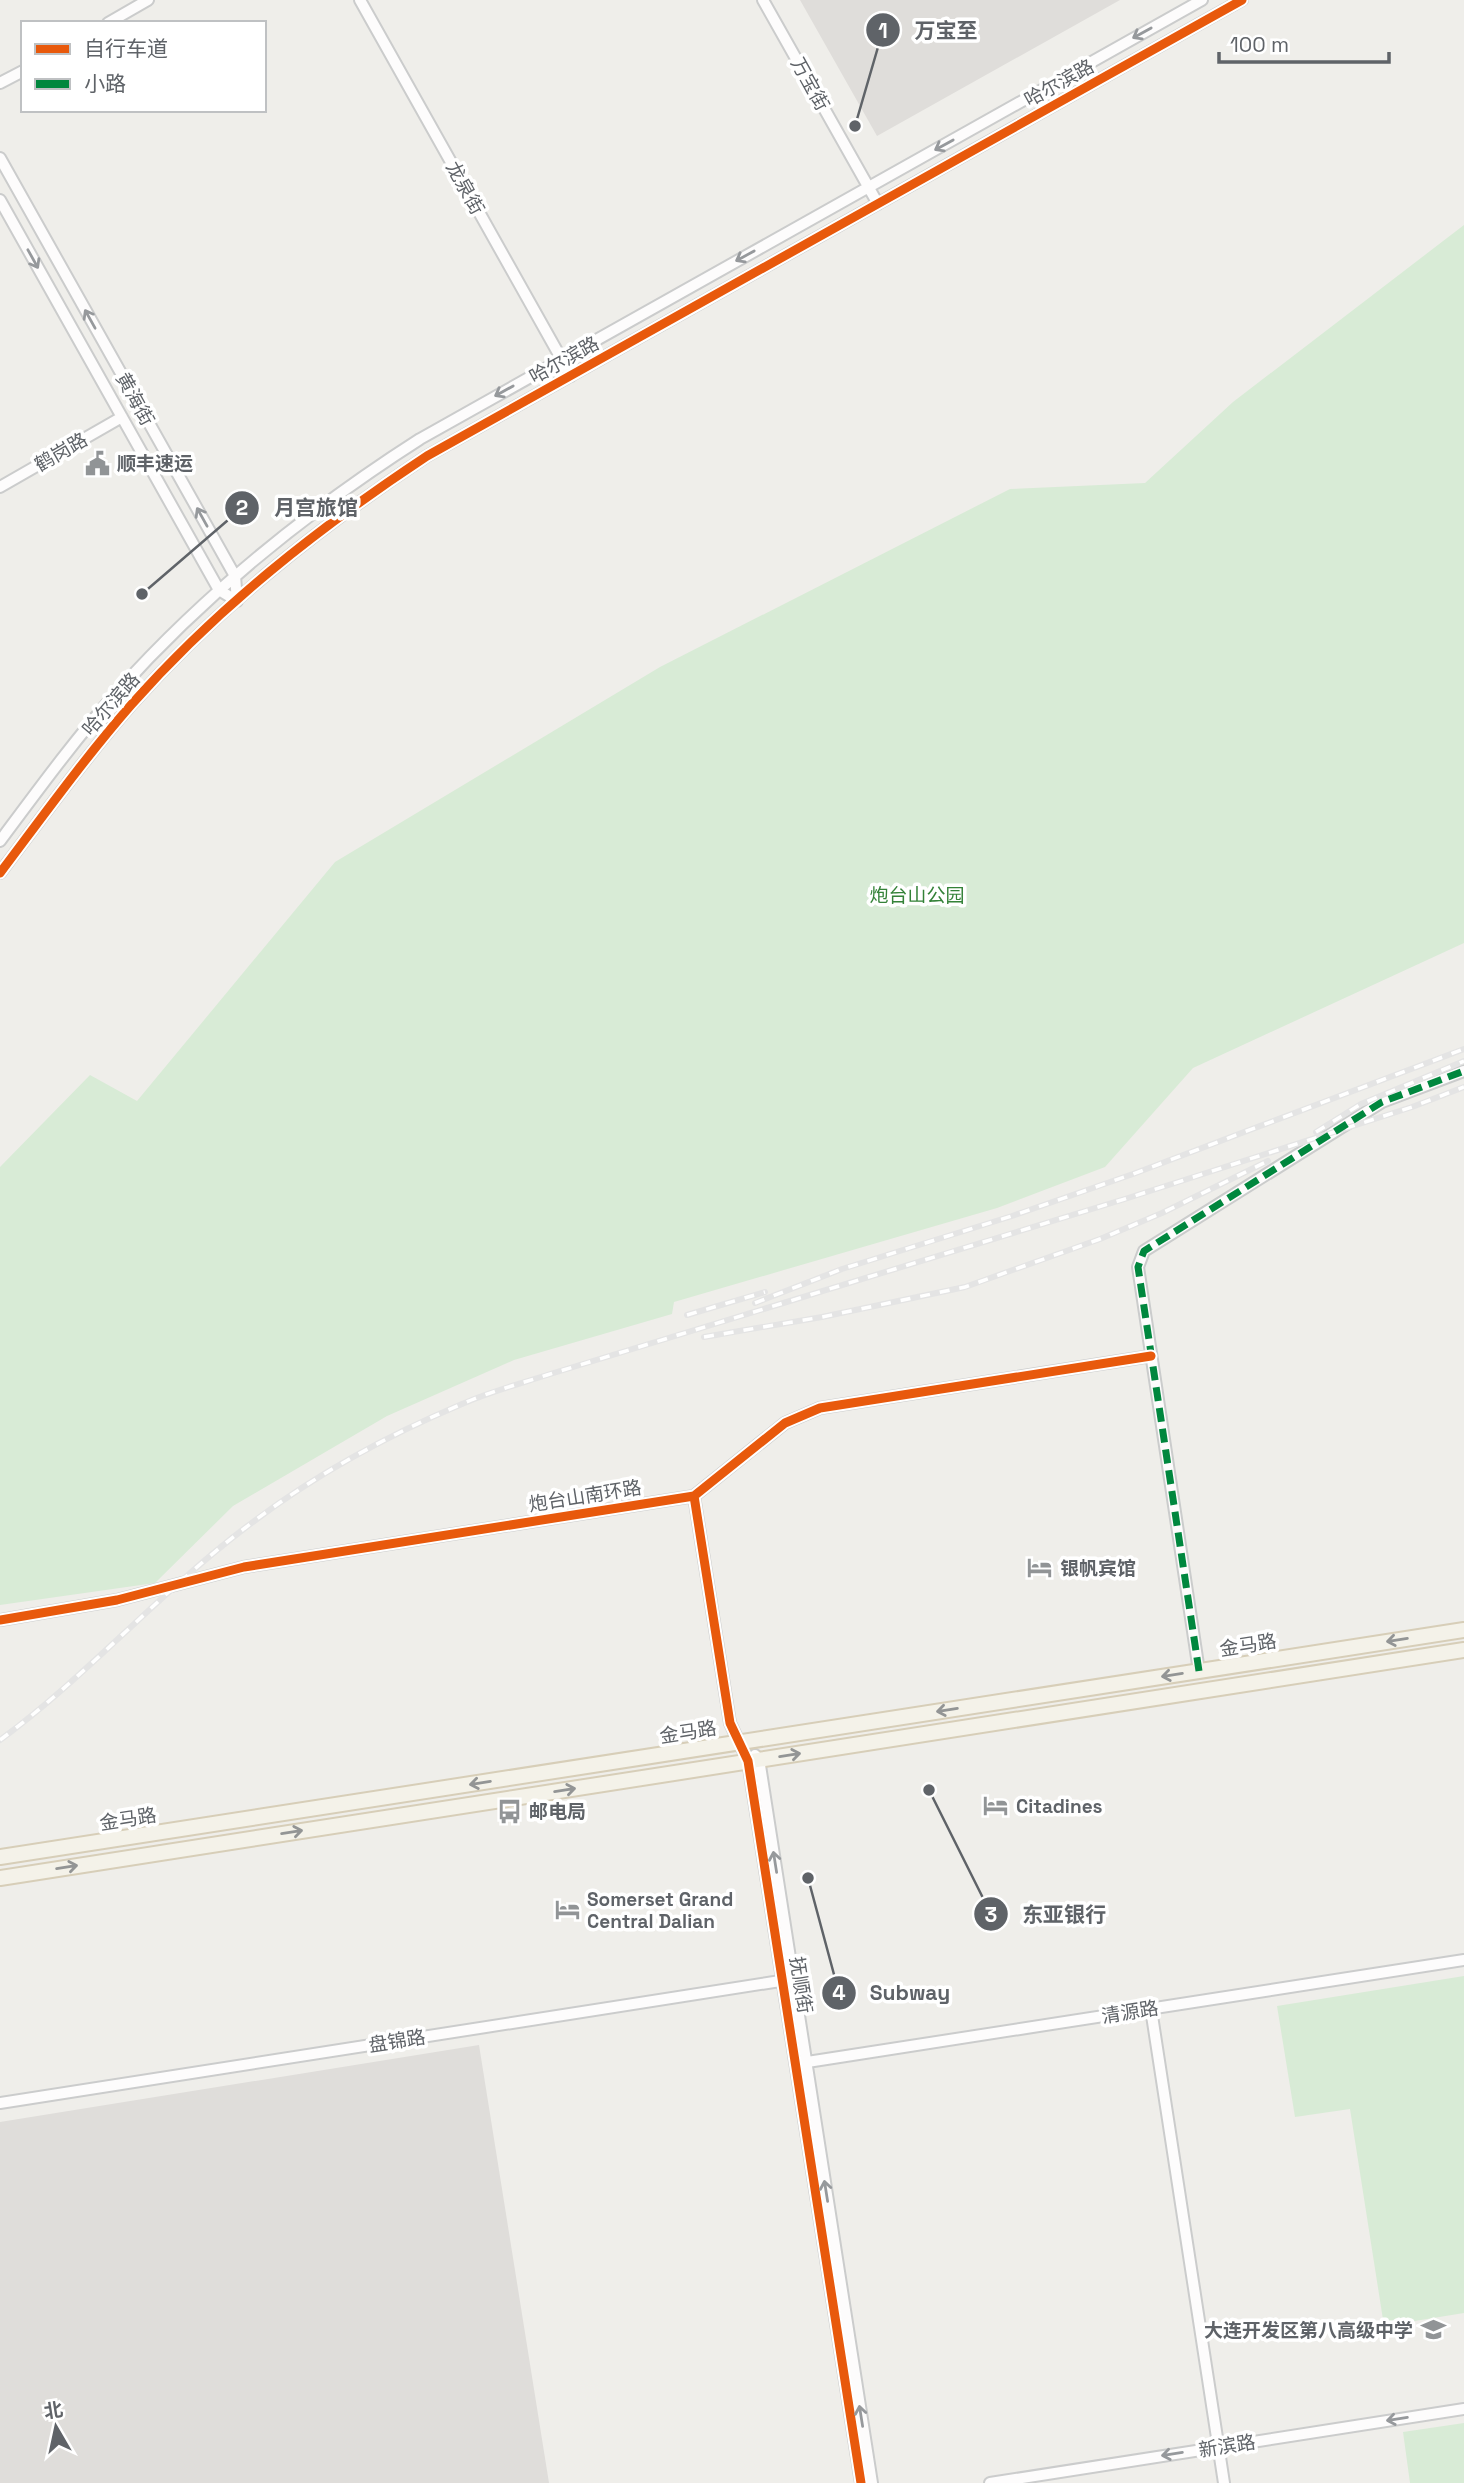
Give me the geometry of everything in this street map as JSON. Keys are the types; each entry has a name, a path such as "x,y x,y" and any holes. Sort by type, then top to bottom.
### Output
{"main road":[{"name":"金马路","path":"0,1857 1464,1629"},
{"name":"金马路","path":"0,1878 1464,1650"}],"street":[{"path":"111,21 148,0"},
{"name":"龙泉街","path":"360,0 571,376"},
{"name":"万宝街","path":"763,0 878,204"},
{"name":"哈尔滨路","path":"0,841 76,740 165,641 287,532 361,476 419,439 1202,0"},
{"name":"哈尔滨路","path":"0,873 92,752 171,663 299,547 371,493 427,456 1242,0"},
{"path":"0,83 21,72"},
{"name":"黄海街","path":"0,158 235,576 237,601"},
{"name":"黄海街","path":"0,200 219,590 237,601"},
{"name":"鹤岗路","path":"0,487 122,417"},
{"path":"1199,1671 1138,1267 1144,1251 1382,1102 1464,1071"},
{"name":"炮台山南环路","path":"0,1620 117,1600 244,1567 694,1496 785,1423 820,1408 1151,1356"},
{"name":"抚顺街","path":"694,1496 730,1723 739,1742 754,1760 801,2063 872,2483"},
{"name":"清源路","path":"801,2063 1464,1960"},
{"name":"盘锦路","path":"0,2103 788,1980"},
{"path":"1151,2009 1224,2483"},
{"name":"抚顺街","path":"801,2063 860,2483"},
{"name":"新滨路","path":"989,2483 1464,2409"}],"shaded area":[{"path":"800,0 1120,0 877,136"},
{"path":"479,2045 549,2483 0,2483 0,2122"}],"green space":[{"name":"炮台山公园","path":"1464,225 1464,943 1193,1068 1105,1167 997,1208 674,1302 672,1314 514,1360 387,1416 233,1506 155,1583 0,1605 0,1167 90,1075 137,1101 335,862 660,667 1010,489 1145,483 1233,402"},
{"path":"1464,1976 1464,2313 1384,2326 1350,2109 1295,2117 1277,2006"},
{"path":"1464,2423 1464,2483 1410,2483 1403,2432"}],"railway":[{"path":"755,1303 842,1269 1012,1216 1133,1174 1464,1049"},
{"path":"1316,1132 1361,1104 1464,1061"},
{"path":"0,1740 63,1689 213,1553 270,1509 377,1444 434,1416 504,1388 1128,1198 1412,1107 1464,1087"},
{"path":"704,1337 822,1317 965,1287 1100,1239 1162,1213 1268,1161"},
{"path":"687,1315 765,1292"}],"marked path":[{"path":"1199,1671 1138,1267 1144,1251 1382,1102 1464,1071"}],"cycle path":[{"path":"0,873 97,746 164,669 234,602 271,571 387,483 427,456 1242,0"},
{"path":"0,1620 117,1600 244,1567 694,1496 785,1423 820,1408 1151,1356"},
{"path":"694,1496 730,1723 748,1761 861,2483"}],"place":[{"name":"万宝至","path":"855,126"},
{"name":"顺丰速运","path":"97,463"},
{"name":"月宫旅馆","path":"142,594"},
{"name":"银帆宾馆","path":"1040,1568"},
{"name":"东亚银行","path":"929,1790"},
{"name":"Citadines","path":"996,1806"},
{"name":"邮电局","path":"509,1811"},
{"name":"Subway","path":"808,1878"},
{"name":"Somerset Grand Central Dalian","path":"567,1910"},
{"name":"大连开发区第八高级中学","path":"1433,2330"}]}
